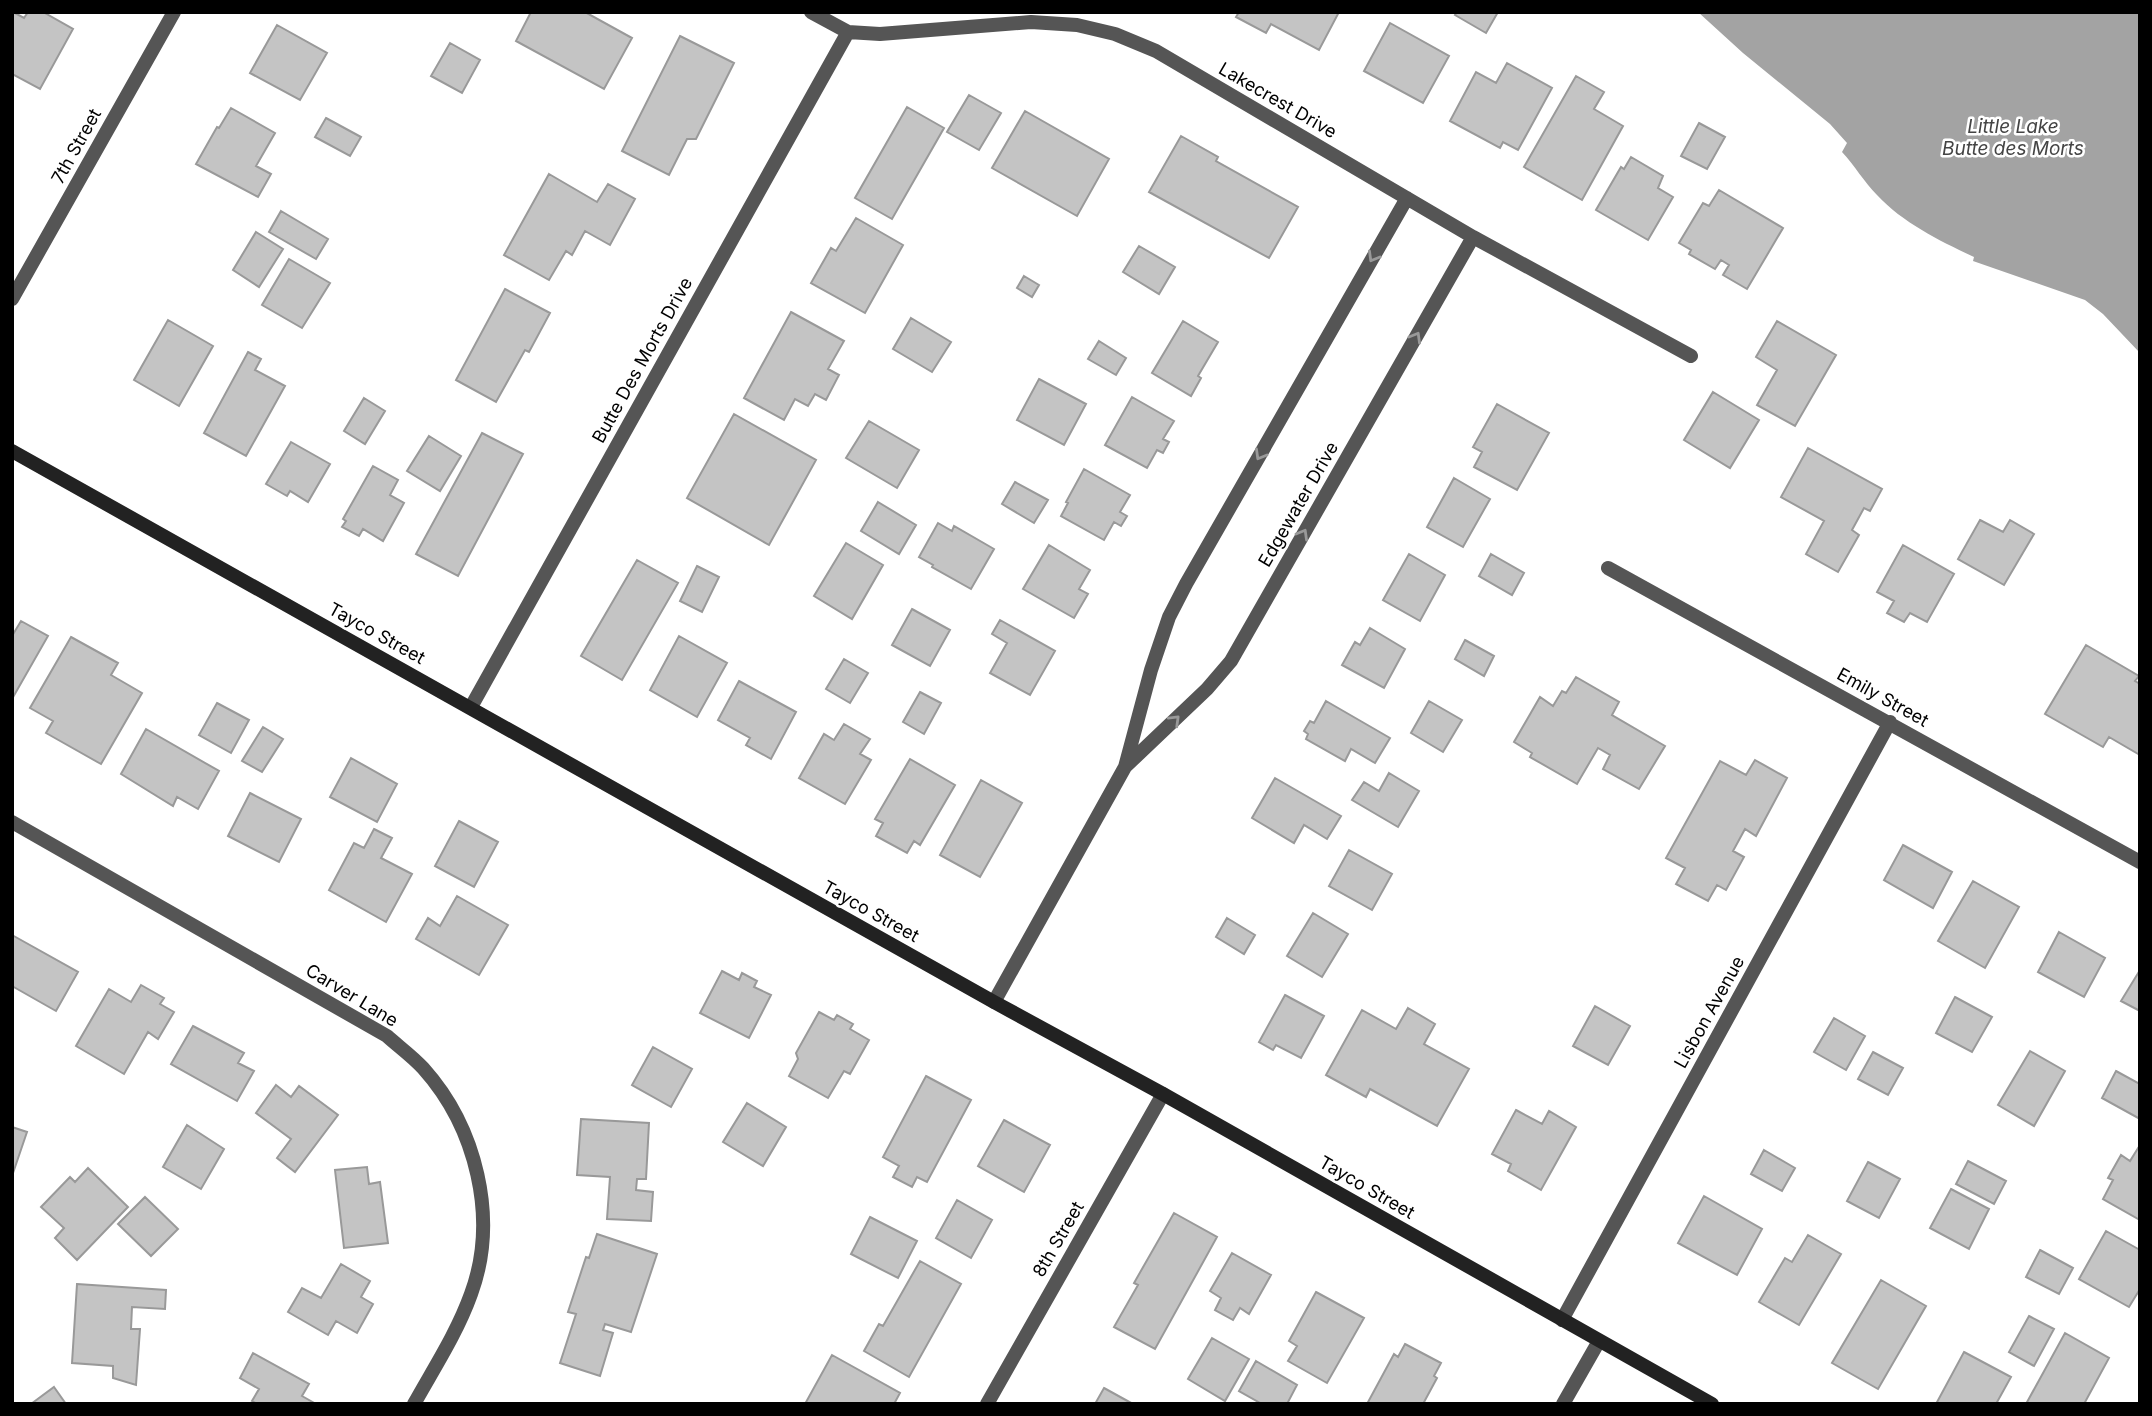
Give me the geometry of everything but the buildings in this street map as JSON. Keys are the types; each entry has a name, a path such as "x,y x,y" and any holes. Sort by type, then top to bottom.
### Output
{"street":[{"name":"7th Street","path":"12,299 174,12"},
{"name":"Lakecrest Drive","path":"811,12 848,32 880,34 1031,22 1077,25 1115,34 1156,51 1473,237 1691,356"},
{"name":"Butte Des Morts Drive","path":"471,707 848,32"},
{"name":"Edgewater Drive","path":"994,1002 1125,767 1151,670 1169,618 1186,584 1407,198"},
{"name":"Edgewater Drive","path":"1125,767 1207,689 1231,661 1473,237"},
{"name":"Tayco Street","path":"12,451 1712,1404"},
{"name":"Emily Street","path":"1608,568 2140,862"},
{"name":"Lisbon Avenue","path":"1562,1320 1890,722"},
{"name":"Carver Lane","path":"12,822 387,1036 422,1068 451,1106 462,1128 477,1174 481,1198 482,1245 472,1293 452,1338 414,1404"},
{"name":"8th Street","path":"987,1404 1163,1094"},
{"path":"1563,1404 1599,1341"}],"water":[{"name":"Little Lake Butte des Morts","path":"1698,12 2140,12 2140,353 2103,314 2085,300 1973,261 1974,257 1935,238 1898,214 1872,190 1842,152 1847,143 1830,124 1743,53"}]}
